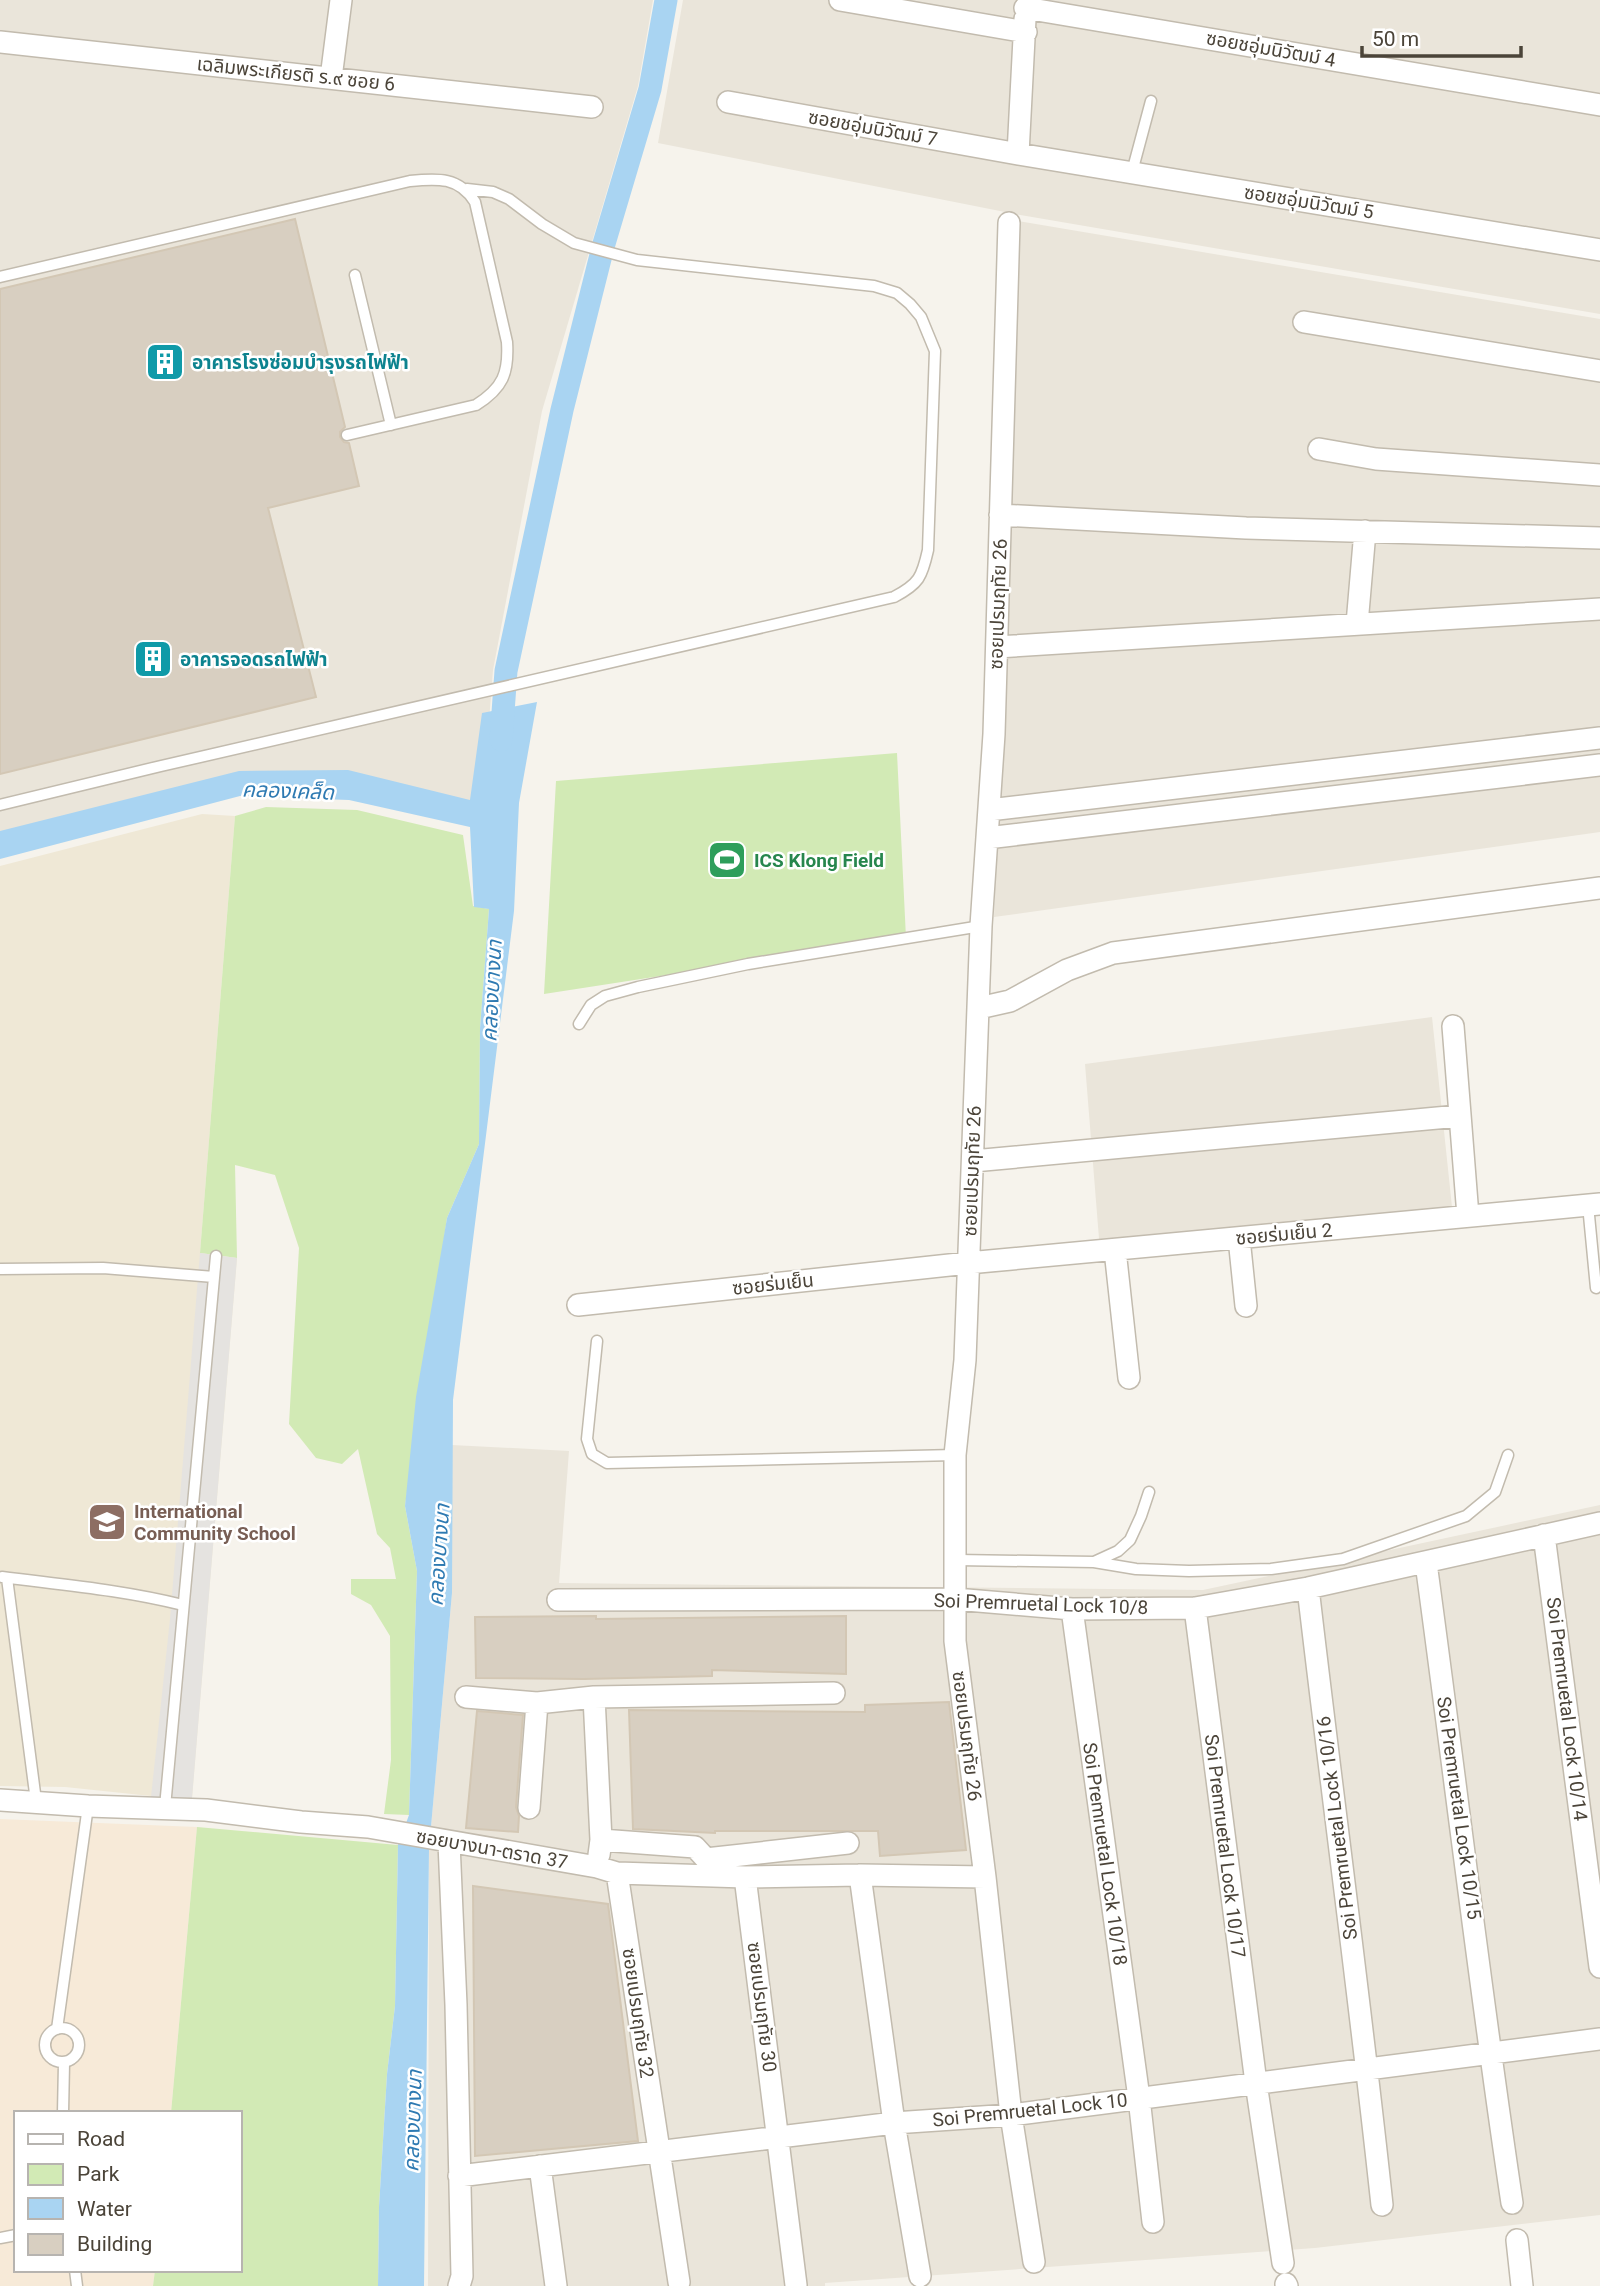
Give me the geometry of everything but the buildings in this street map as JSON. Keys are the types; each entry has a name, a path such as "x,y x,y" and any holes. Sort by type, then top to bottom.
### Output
{"street":[{"path":"331,78 341,0"},
{"path":"840,0 1026,32"},
{"path":"1018,153 1026,32 1025,4"},
{"name":"ซอยชอุ่มนิวัฒม์ 4","path":"1025,4 1600,104"},
{"name":"เฉลิมพระเกียรติ ร.๙ ซอย 6","path":"0,42 592,107"},
{"name":"ซอยชอุ่มนิวัฒม์ 7","path":"728,102 1018,153"},
{"name":"ซอยชอุ่มนิวัฒม์ 5","path":"1018,153 1600,250"},
{"name":"ซอยเปรมฤทัย 26","path":"1009,223 996,647 981,926 965,1360 955,1455 955,1641 985,1877 1011,2115 1034,2262"},
{"path":"1304,321 1600,371"},
{"path":"1319,449 1376,458 1600,475"},
{"path":"1000,515 1245,528 1600,538"},
{"path":"1357,624 1364,531"},
{"path":"996,647 1600,608"},
{"path":"989,810 1600,738"},
{"path":"1549,744 1551,771"},
{"path":"987,838 1600,765"},
{"path":"1311,772 1315,799"},
{"path":"1172,789 1175,816"},
{"path":"979,1008 1010,1001 1067,970 1113,953 1600,888"},
{"path":"1453,1026 1468,1216"},
{"path":"973,1161 1459,1116"},
{"name":"ซอยร่มเย็น 2","path":"968,1263 1594,1204"},
{"path":"1239,1238 1246,1307"},
{"path":"1115,1250 1129,1378"},
{"name":"ซอยร่มเย็น","path":"578,1305 968,1263"},
{"name":"Soi Premruetal Lock 10/8","path":"558,1600 955,1599 1072,1609 1195,1608 1426,1563 1600,1522"},
{"name":"Soi Premruetal Lock 10/14","path":"1544,1535 1600,1967"},
{"name":"Soi Premruetal Lock 10/15","path":"1426,1563 1512,2203"},
{"name":"Soi Premruetal Lock 10/16","path":"1308,1588 1353,1965 1368,2067 1382,2205"},
{"name":"Soi Premruetal Lock 10/17","path":"1195,1608 1256,2083 1283,2263"},
{"name":"Soi Premruetal Lock 10/18","path":"1072,1609 1139,2098 1153,2222"},
{"path":"466,1697 537,1703 594,1697 834,1693"},
{"name":"ซอยเปรมฤทัย 32","path":"594,1697 601,1840 679,2282"},
{"path":"529,1808 537,1703"},
{"name":"ซอยบางนา-ตราด 37","path":"0,1800 88,1806 165,1807 390,1830 607,1870 745,1877 985,1877"},
{"path":"601,1840 695,1847 706,1859 848,1843"},
{"path":"444,1842 456,2005 461,2276 459,2286"},
{"path":"860,1875 894,2123 920,2276"},
{"name":"ซอยเปรมฤทัย 30","path":"745,1877 796,2285"},
{"name":"Soi Premruetal Lock 10","path":"459,2176 894,2123 1011,2115 1600,2039"},
{"path":"540,2166 556,2286"},
{"path":"1517,2240 1522,2286"}],"lane":[{"path":"1132,172 1151,101"},
{"path":"0,277 410,181 431,179 450,181 467,189 493,192 509,199 542,224 575,243 637,260 874,286 897,293 921,317 936,351 928,550 920,579 894,597 550,678 161,765 0,805"},
{"path":"347,435 476,405 490,396 503,379 509,363 507,342 475,202 467,189"},
{"path":"355,275 391,425"},
{"path":"579,1024 591,1005 605,996 638,987 748,964 981,926"},
{"path":"1594,1204 1596,1288"},
{"path":"165,1807 216,1256"},
{"path":"0,1269 103,1268 214,1277"},
{"path":"597,1341 587,1439 592,1454 607,1462 955,1455"},
{"path":"957,1560 1094,1562 1136,1569 1188,1571 1271,1569 1343,1559 1466,1516 1495,1492 1508,1455"},
{"path":"1094,1562 1118,1551 1130,1539 1149,1492"},
{"path":"36,1801 3,1577 141,1594 183,1605"},
{"path":"57,2029 88,1806"},
{"path":"57,2029 73,2032 79,2041 75,2057 64,2063 53,2061 46,2052 45,2041 48,2035 57,2029"},
{"path":"63,2111 64,2063"}],"shaded area":[{"path":"0,0 653,0 638,86 542,411 493,670 482,812 244,777 0,838"},
{"path":"683,0 1600,0 1600,314 1015,214 658,143"},
{"path":"1018,221 1600,319 1600,832 994,917"},
{"name":"International Community School","path":"202,814 235,816 200,1253 237,1258 192,1798 65,1787 0,1786 0,866"},
{"path":"1432,1017 1452,1207 1100,1251 1085,1064"},
{"path":"200,1253 237,1258 192,1798 151,1797 170,1619"},
{"path":"452,1445 569,1451 559,1583 1203,1590 1600,1505 1600,2215 1315,2248 825,2283 825,2286 428,2286 429,1849 452,1593"},
{"path":"0,1819 197,1827 171,2111 14,2111 14,2272 155,2272 153,2286 0,2286"}],"green space":[{"name":"ICS Klong Field","path":"897,753 906,938 544,994 556,781"},
{"path":"266,807 357,810 463,835 473,906 489,909 480,1029 479,1144 447,1218 405,1506 417,1571 409,1815 384,1814 391,1760 390,1636 371,1605 351,1594 351,1579 396,1579 390,1548 377,1534 358,1449 342,1464 316,1458 289,1424 299,1248 275,1175 235,1165 237,1258 200,1253 235,816"},
{"path":"197,1827 398,1845 395,2006 387,2074 379,2207 378,2286 153,2286 155,2272 242,2272 242,2111 171,2111"}],"water":[{"path":"537,702 519,803 514,911 453,1400 452,1593 429,1849 424,2286 378,2286 379,2207 387,2074 395,2006 398,1845 409,1815 417,1571 405,1506 416,1397 447,1218 479,1144 480,1029 489,909 474,907 470,827 349,800 240,796 0,859 0,831 239,771 348,770 470,800 482,713"}],"waterway":[{"path":"501,740 506,671 562,410 603,247 650,89 666,0"}],"place":[{"name":"อาคารโรงซ่อมบำรุงรถไฟฟ้า","path":"165,362"},
{"name":"อาคารจอดรถไฟฟ้า","path":"153,659"},
{"name":"ICS Klong Field","path":"727,860"},
{"name":"International Community School","path":"107,1522"}],"water label":[{"name":"คลองเคล็ด","path":"288,791"},
{"name":"คลองบางนา","path":"492,991"},
{"name":"คลองบางนา","path":"439,1555"},
{"name":"คลองบางนา","path":"413,2121"}]}
